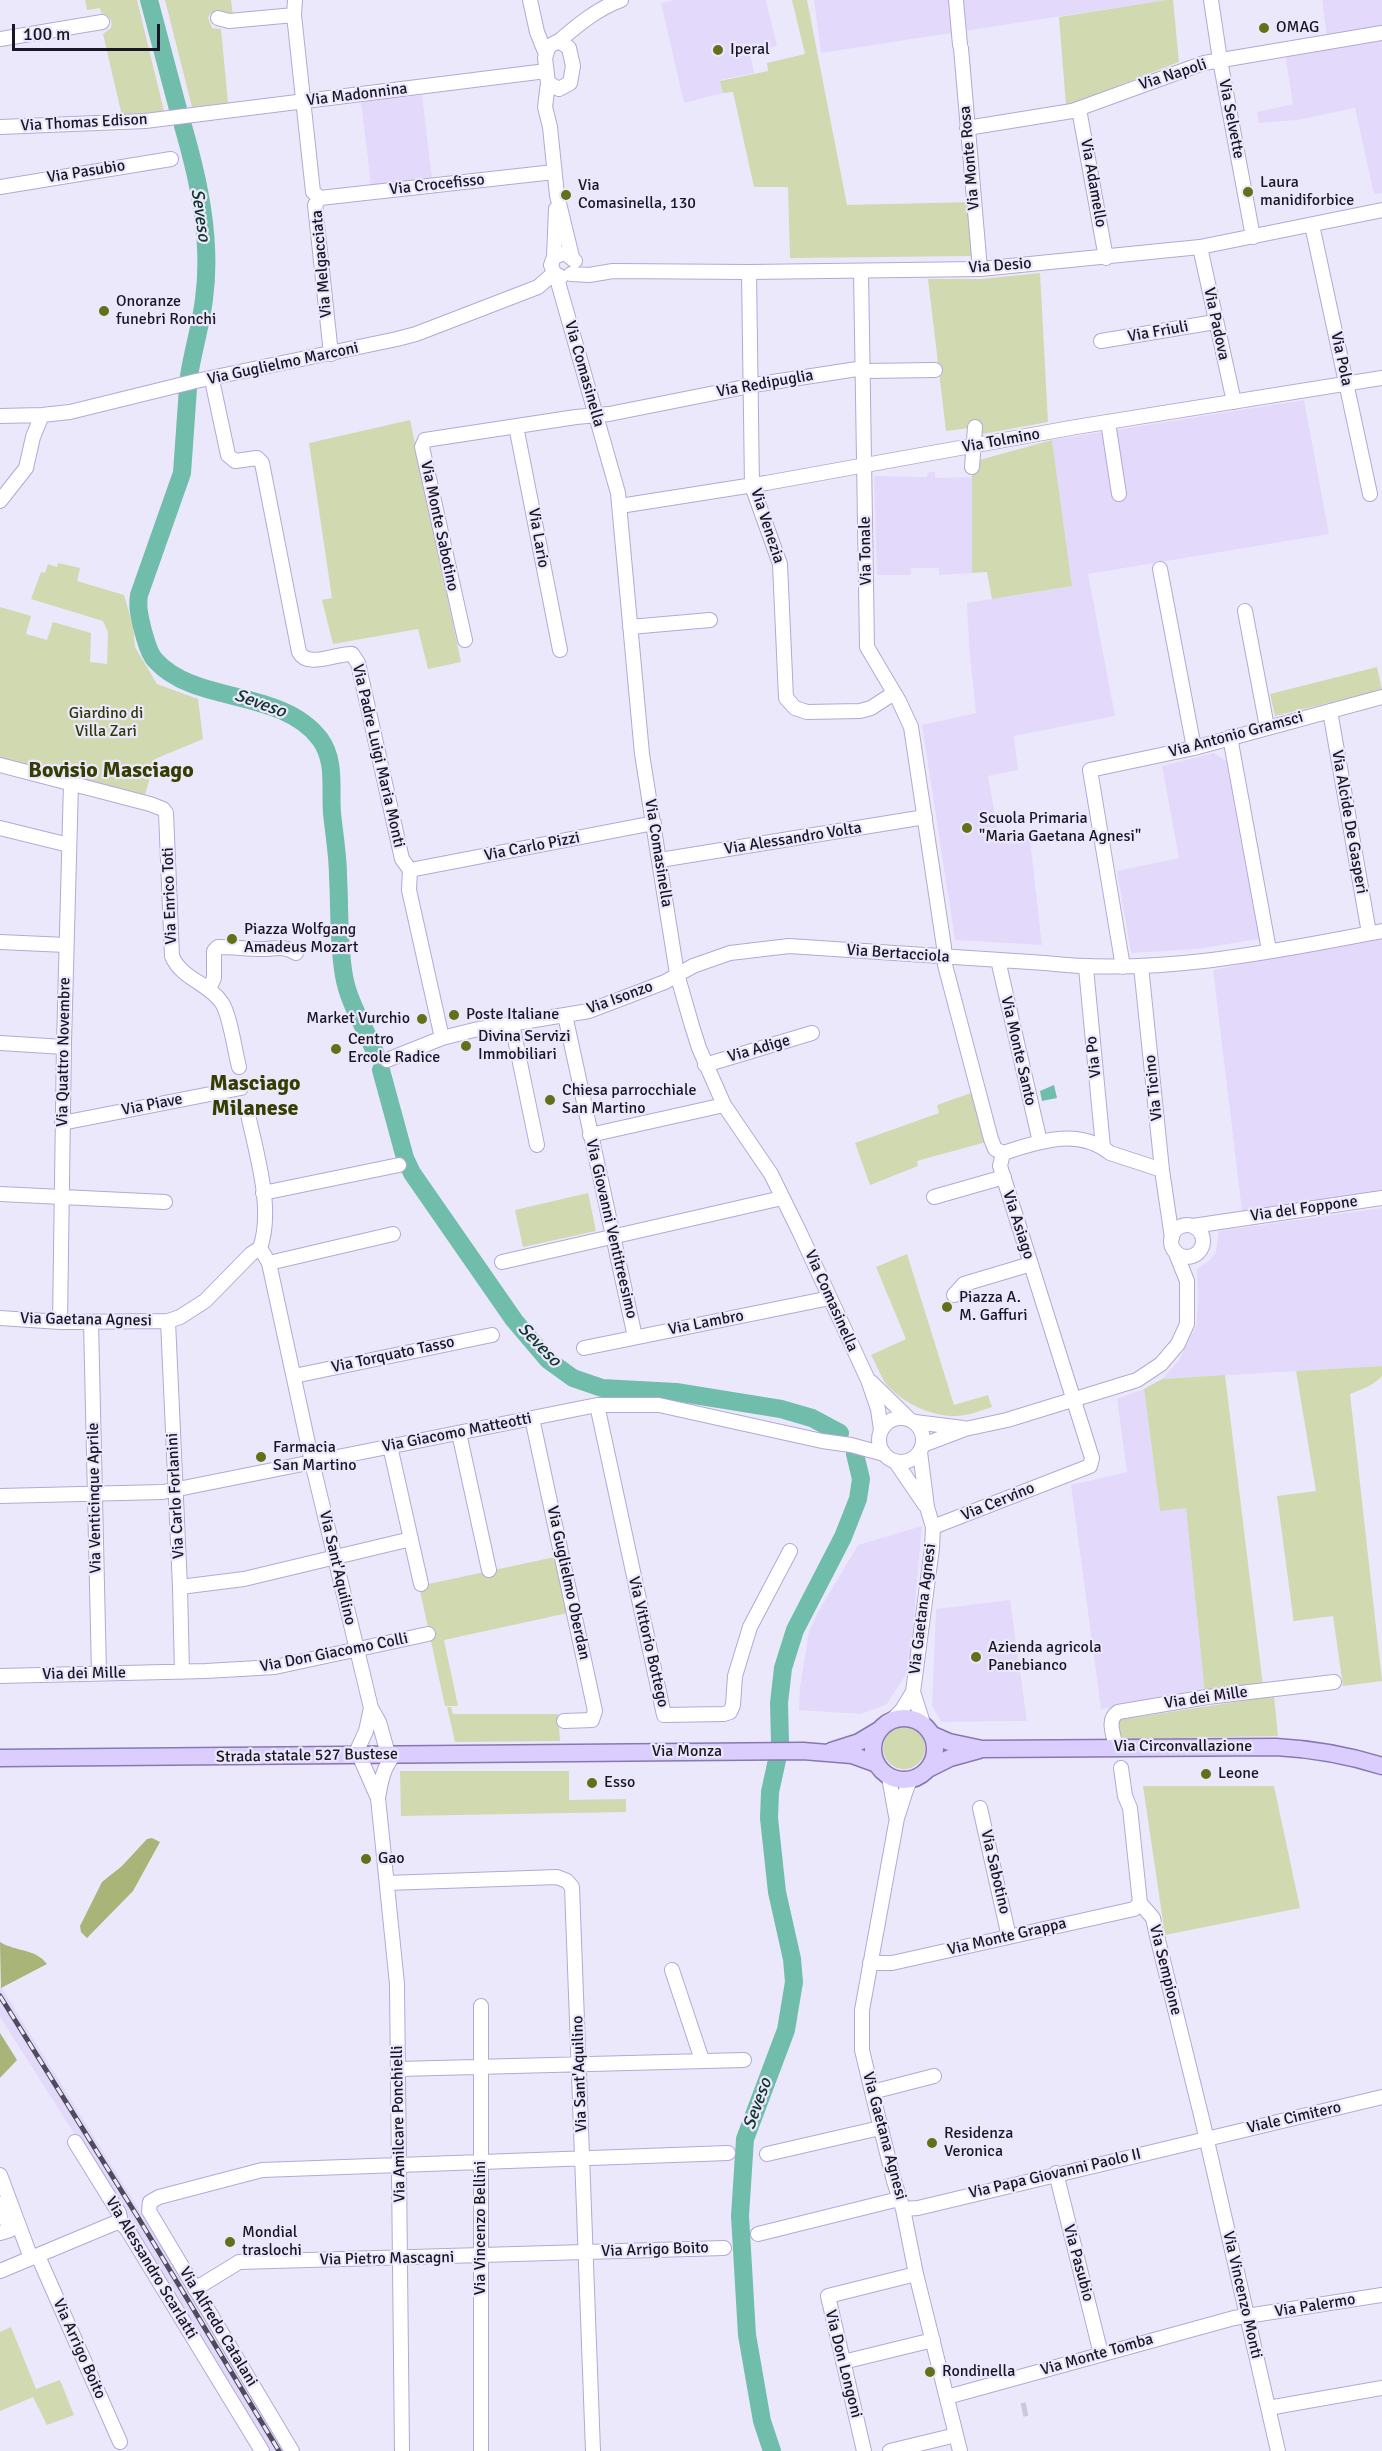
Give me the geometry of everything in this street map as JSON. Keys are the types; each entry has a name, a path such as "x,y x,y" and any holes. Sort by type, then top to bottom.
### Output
{"main road":[{"path":"912,1718 928,1729 936,1753 928,1769 911,1779 900,1780 889,1776 877,1764 852,1755 828,1751 859,1742 885,1725 912,1718"},
{"path":"877,1764 873,1747 885,1725"},
{"name":"Via Circonvallazione","path":"928,1729 949,1742 982,1749 1304,1748 1331,1752 1382,1766"},
{"name":"Via Circonvallazione","path":"928,1769 950,1758 982,1749"},
{"name":"Via Monza","path":"613,1752 828,1751"},
{"name":"Strada statale 527 Bustese","path":"0,1758 613,1752"}],"street":[{"name":"Via Melgacciata","path":"295,0 294,15 313,192 320,198 315,205 331,354"},
{"path":"530,0 534,17 553,45 551,81 570,83 573,76 571,53 567,45 553,45"},
{"path":"553,45 590,15 604,6 621,0"},
{"name":"Via Monte Rosa","path":"956,0 980,268"},
{"name":"Via Selvette","path":"1211,0 1253,237"},
{"path":"218,18 229,21 294,15"},
{"path":"571,53 590,15"},
{"path":"0,39 102,22"},
{"name":"Via Napoli","path":"967,128 1079,108 1204,63 1382,33"},
{"name":"Via Madonnina","path":"168,118 304,101 551,81"},
{"name":"Via Comasinella","path":"551,81 550,127 564,272 596,416 620,506 638,726 677,974 705,1065 724,1105 765,1164 830,1298 868,1380 878,1409 880,1433"},
{"name":"Via Adamello","path":"1079,108 1106,258"},
{"name":"Via Thomas Edison","path":"0,127 168,118"},
{"name":"Via Pasubio","path":"0,187 171,159"},
{"name":"Via Crocefisso","path":"320,198 554,172"},
{"name":"Via Comasinella","path":"557,195 554,257 551,265 564,272"},
{"name":"Via Desio","path":"564,272 589,274 613,271 749,272 980,268 1106,258 1200,247 1382,210"},
{"name":"Via Pola","path":"1312,225 1370,494"},
{"name":"Via Padova","path":"1200,247 1234,402"},
{"name":"Via Tonale","path":"861,271 867,647 911,727 944,957"},
{"name":"Via Guglielmo Marconi","path":"0,416 42,415 96,407 196,381 212,380 416,334 538,287 564,272"},
{"name":"Via Venezia","path":"749,272 752,486 780,564 784,690 789,703 807,712 860,711 871,708 894,693"},
{"name":"Via Friuli","path":"1101,341 1215,322"},
{"name":"Via Redipuglia","path":"596,416 752,386 857,369 863,371 935,370"},
{"name":"Via Tolmino","path":"620,506 752,486 973,445 1382,378"},
{"name":"Via Padre Luigi Maria Monti","path":"212,380 228,455 235,461 257,458 262,463 301,656 310,660 352,654 358,663 402,859 410,870 409,890 442,1038"},
{"path":"0,501 26,468 33,437 42,415"},
{"name":"Via Monte Sabotino","path":"465,640 422,443 432,439 596,416"},
{"path":"1108,422 1119,494"},
{"name":"Via Lario","path":"516,426 560,650"},
{"path":"972,467 975,427"},
{"path":"1160,569 1194,748"},
{"path":"1245,611 1267,727"},
{"path":"630,627 710,620"},
{"name":"Via Antonio Gramsci","path":"1123,967 1114,945 1090,770 1194,748 1382,697"},
{"name":"Via Alcide De Gasperi","path":"1330,711 1376,932"},
{"path":"1230,737 1269,950"},
{"path":"0,765 71,783"},
{"name":"Via Enrico Toti","path":"71,783 163,809 166,813 172,956 179,969 209,989 224,1007 239,1067"},
{"name":"Via Quattro Novembre","path":"60,1322 62,1123 71,783"},
{"name":"Via Alessandro Volta","path":"660,860 925,817"},
{"name":"Via Carlo Pizzi","path":"410,870 654,823"},
{"path":"0,828 69,845"},
{"name":"Via Bertacciola","path":"677,974 730,953 789,946 1086,968 1205,960 1376,932"},
{"path":"0,942 66,945"},
{"path":"209,989 214,978 214,951 216,949 285,948 296,952"},
{"name":"Via Asiago","path":"944,957 992,1139 995,1149 1003,1153 1000,1161 1004,1177 1092,1458 1090,1466 1062,1476"},
{"name":"Via Monte Santo","path":"998,960 1040,1142"},
{"name":"Via Ticino","path":"1142,966 1161,1170 1173,1244 1187,1281"},
{"name":"Via Po","path":"1086,968 1103,1147"},
{"name":"Via Isonzo","path":"387,1060 442,1038 565,1015 610,1003 664,982 677,974"},
{"name":"Via Giovanni Ventitreesimo","path":"565,1015 635,1337"},
{"path":"512,1024 537,1145"},
{"name":"Via Adige","path":"705,1065 812,1033"},
{"path":"0,1043 64,1047"},
{"name":"Via Piave","path":"62,1123 241,1088"},
{"path":"590,1135 724,1105"},
{"path":"248,1114 263,1193 265,1216 260,1248"},
{"path":"1003,1153 1040,1142 1070,1138 1083,1139 1110,1152 1161,1170"},
{"path":"263,1193 399,1165"},
{"path":"934,1197 1004,1177"},
{"path":"0,1194 165,1202"},
{"path":"502,1262 782,1198"},
{"name":"Via del Foppone","path":"1191,1226 1382,1198"},
{"path":"1167,1209 1202,1236 1199,1250"},
{"path":"1191,1226 1179,1227 1173,1244 1182,1256 1199,1250 1212,1231 1226,1220"},
{"path":"269,1263 393,1234"},
{"name":"Via Sant'Aquilino","path":"260,1248 269,1263 312,1462 371,1708 392,1754"},
{"name":"Via Gaetana Agnesi","path":"0,1318 60,1322 168,1321 180,1317 205,1301 250,1254 260,1248"},
{"name":"Via Ticino","path":"965,1429 1007,1420 1137,1380 1161,1364 1178,1344 1186,1324 1187,1281 1199,1250"},
{"path":"954,1295 964,1284 1031,1264"},
{"name":"Via Lambro","path":"584,1348 830,1298"},
{"name":"Via Carlo Forlanini","path":"168,1321 182,1672"},
{"name":"Via Venticinque Aprile","path":"91,1322 99,1673"},
{"name":"Via Torquato Tasso","path":"294,1376 492,1335"},
{"name":"Via Comasinella","path":"868,1380 912,1420"},
{"name":"Via Giacomo Matteotti","path":"0,1496 176,1490 597,1405 659,1405 836,1443 859,1444 889,1458"},
{"name":"Via Vittorio Bottego","path":"597,1405 664,1715 723,1714 732,1709 735,1676 750,1627 790,1551"},
{"name":"Via Guglielmo Oberdan","path":"532,1418 596,1711 592,1720 564,1721"},
{"path":"927,1507 880,1446 880,1433 891,1420 912,1420 965,1429"},
{"path":"912,1420 923,1436 921,1448 927,1507 933,1527"},
{"path":"889,1458 912,1460 921,1448 965,1429"},
{"path":"459,1433 489,1570"},
{"name":"Via Giacomo Matteotti","path":"859,1444 880,1433"},
{"path":"390,1446 421,1584"},
{"name":"Via Cervino","path":"933,1527 1062,1476"},
{"name":"Via Gaetana Agnesi","path":"885,1725 902,1710 913,1692 933,1527"},
{"path":"180,1587 244,1579 411,1539"},
{"name":"Via Don Giacomo Colli","path":"167,1672 275,1667 428,1634"},
{"name":"Via dei Mille","path":"0,1676 167,1672"},
{"name":"Via dei Mille","path":"1116,1748 1110,1722 1118,1712 1207,1697 1334,1682"},
{"name":"Via Gaetana Agnesi","path":"913,1692 928,1729"},
{"name":"Via Sant'Aquilino","path":"357,1755 371,1708"},
{"name":"Via Amilcare Ponchielli","path":"392,1754 381,1776 378,1798 397,1984 402,2451"},
{"name":"Via Amilcare Ponchielli","path":"357,1755 378,1798"},
{"name":"Via Sempione","path":"1121,1768 1125,1796 1130,1808 1140,1903 1153,1918 1207,2139"},
{"name":"Via Gaetana Agnesi","path":"889,1776 897,1818"},
{"name":"Via Gaetana Agnesi","path":"911,1779 897,1818 862,2010 861,2038 880,2128 901,2204 960,2451"},
{"name":"Via Sabotino","path":"980,1808 1009,1937"},
{"name":"Via Sant'Aquilino","path":"387,1883 557,1877 567,1881 572,1887 594,2451"},
{"name":"Via Monte Grappa","path":"870,1963 892,1963 1009,1937 1134,1909 1140,1903"},
{"path":"672,1970 702,2060"},
{"name":"Via Vincenzo Bellini","path":"481,2006 481,2451"},
{"path":"398,2069 744,2060"},
{"path":"872,2092 934,2076"},
{"name":"Viale Cimitero","path":"1207,2139 1382,2097"},
{"path":"767,2154 880,2128"},
{"name":"Via Papa Giovanni Paolo II","path":"758,2234 901,2204 918,2208 1056,2173 1207,2139"},
{"name":"Via Vincenzo Monti","path":"1207,2139 1278,2451"},
{"name":"Via Alessandro Scarlatti","path":"75,2142 119,2213 121,2223 127,2229 262,2451"},
{"path":"400,2165 728,2154"},
{"name":"Via Alfredo Catalani","path":"292,2451 149,2211 150,2202 159,2197 262,2170 400,2165"},
{"name":"Via Pasubio","path":"1056,2173 1101,2354"},
{"name":"Via Arrigo Boito","path":"0,2175 120,2442"},
{"path":"0,2204 10,2229 0,2233"},
{"path":"0,2271 115,2223 121,2223"},
{"name":"Via Arrigo Boito","path":"586,2252 724,2248"},
{"name":"Via Pietro Mascagni","path":"195,2289 239,2262 586,2252"},
{"name":"Via Don Longoni","path":"864,2451 828,2296 916,2274"},
{"name":"Via Palermo","path":"1247,2316 1382,2295"},
{"name":"Via Monte Tomba","path":"947,2397 1247,2316"},
{"path":"843,2362 933,2340"},
{"path":"1268,2408 1382,2388"},
{"path":"890,2451 956,2435"}],"shaded area":[{"name":"Iperal","path":"675,0 766,0 777,46 750,53 754,73 720,80 723,93 684,103 661,3"},
{"path":"814,0 1166,0 821,53"},
{"path":"1322,0 1382,0 1382,193 1374,194 1355,108 1297,120 1259,123 1257,112 1293,104 1285,54 1328,46"},
{"path":"422,95 432,178 371,185 361,102"},
{"path":"1304,400 1329,534 1088,574 1115,716 1014,736 1018,770 988,776 1000,842 1030,839 1042,945 955,940 922,725 976,713 967,603 1072,586 1052,440"},
{"path":"928,472 935,472 935,478 973,477 972,573 939,575 939,568 911,568 911,575 877,575 874,476 927,477"},
{"path":"1214,753 1226,761 1259,939 1197,949 1131,953 1117,871 1179,858 1162,766"},
{"path":"1382,937 1382,1191 1242,1211 1213,970"},
{"path":"1054,1085 1057,1098 1042,1101 1040,1091"},
{"path":"1382,1208 1382,1366 1162,1379 1179,1360 1196,1326 1197,1269 1211,1259 1216,1251 1219,1231"},
{"path":"1144,1389 1160,1511 1186,1507 1205,1694 1101,1709 1071,1485 1127,1472 1117,1399"},
{"path":"922,1526 909,1670 886,1705 860,1714 799,1710 800,1687 809,1631 858,1545"},
{"name":"Azienda agricola Panebianco","path":"1010,1600 1027,1721 941,1722 932,1705 936,1609"},
{"path":"152,1838 160,1842 133,1891 87,1938 81,1932 80,1926 102,1882 122,1866 147,1839"},
{"path":"0,1942 37,1955 47,1964 1,1988"},
{"path":"0,1985 286,2451 267,2451 77,2138 0,2017"},
{"path":"0,2033 17,2060 0,2078"}],"green space":[{"path":"85,0 137,0 164,111 122,116 103,34 111,28 111,20 101,13 100,8 87,10"},
{"path":"165,0 231,0 233,16 216,10 208,18 212,28 221,29 228,103 192,107"},
{"path":"792,0 807,0 847,205 971,202 975,256 790,258 788,187 754,187 733,92 723,93 720,81 768,71 767,63 805,54"},
{"path":"1173,0 1179,62 1066,106 1059,17"},
{"path":"1040,273 1048,422 977,435 977,427 946,431 928,279 981,279"},
{"path":"410,420 461,662 428,669 418,629 333,644 322,600 332,598 309,443"},
{"path":"1052,440 1072,586 992,599 987,572 972,573 972,462"},
{"name":"Giardino di Villa Zari","path":"58,563 80,568 77,581 124,595 133,626 135,647 157,684 198,699 203,739 155,759 145,795 0,757 0,607 31,616 26,634 47,640 53,622 91,633 90,662 107,664 108,632 103,621 31,599 41,572 45,573 48,564 57,567"},
{"path":"1377,667 1382,690 1275,716 1270,694"},
{"path":"971,1093 986,1142 917,1161 918,1166 870,1185 855,1143 939,1113 937,1105"},
{"path":"588,1193 596,1231 523,1247 515,1210"},
{"path":"907,1254 954,1405 988,1395 992,1407 962,1416 934,1413 916,1406 892,1391 882,1377 871,1355 906,1339 876,1267"},
{"path":"1382,1366 1382,1376 1379,1379 1350,1394 1382,1681 1343,1686 1333,1616 1294,1621 1294,1624 1277,1496 1316,1491 1296,1371"},
{"path":"1225,1375 1263,1686 1205,1694 1186,1508 1160,1511 1144,1389 1162,1379"},
{"path":"555,1557 568,1613 444,1640 458,1706 445,1706 419,1586"},
{"path":"1274,1696 1278,1736 1124,1739 1117,1730 1118,1720"},
{"path":"447,1707 451,1707 453,1714 558,1714 560,1741 455,1742"},
{"path":"904,1727 919,1733 925,1748 919,1763 904,1769 889,1763 883,1748 889,1733"},
{"path":"400,1771 569,1771 569,1800 626,1799 626,1812 401,1816"},
{"path":"1143,1786 1274,1786 1300,1908 1165,1935"},
{"path":"11,2327 36,2389 60,2380 74,2415 47,2425 33,2397 0,2411 0,2332"}],"waterway":[{"name":"Seveso","path":"149,0 178,109"},
{"name":"Seveso","path":"183,126 199,190 206,255 203,309 189,376"},
{"name":"Seveso","path":"188,388 182,473 139,595 143,631 155,660 172,674 192,684 284,711 304,723 325,747 331,775 344,976 354,1007 376,1055"},
{"name":"Seveso","path":"381,1070 405,1158 412,1173 514,1320 548,1360 573,1378 602,1388 676,1392 781,1409 812,1418 840,1433"},
{"name":"Seveso","path":"780,1742 779,1703 783,1668 795,1630 843,1537 858,1499 861,1479 855,1454"},
{"name":"Seveso","path":"772,2451 762,2421 747,2335 740,2216 745,2139 786,2030 794,1982 792,1959 777,1892 769,1818 770,1792 777,1760"}],"tunnel":[{"path":"1022,2410 1027,2409"}],"railway":[{"path":"0,1996 139,2219 279,2451"}],"place":[{"name":"OMAG","path":"1264,28"},
{"name":"Iperal","path":"718,50"},
{"name":"Laura manidiforbice","path":"1248,192"},
{"name":"Via Comasinella, 130","path":"566,195"},
{"name":"Onoranze funebri Ronchi","path":"104,311"},
{"name":"Scuola Primaria \"Maria Gaetana Agnesi\"","path":"967,828"},
{"name":"Piazza Wolfgang Amadeus Mozart","path":"232,939"},
{"name":"Poste Italiane","path":"454,1015"},
{"name":"Market Vurchio","path":"422,1019"},
{"name":"Divina Servizi Immobiliari","path":"466,1046"},
{"name":"Centro Ercole Radice","path":"336,1049"},
{"name":"Chiesa parrocchiale San Martino","path":"550,1100"},
{"name":"Piazza A. M. Gaffuri","path":"947,1307"},
{"name":"Farmacia San Martino","path":"261,1457"},
{"name":"Azienda agricola Panebianco","path":"976,1657"},
{"name":"Leone","path":"1206,1774"},
{"name":"Esso","path":"592,1783"},
{"name":"Gao","path":"366,1859"},
{"name":"Residenza Veronica","path":"932,2143"},
{"name":"Mondial traslochi","path":"230,2242"},
{"name":"Rondinella","path":"930,2372"}],"district":[{"name":"Bovisio Masciago","path":"111,771"},
{"name":"Masciago Milanese","path":"255,1096"}]}
